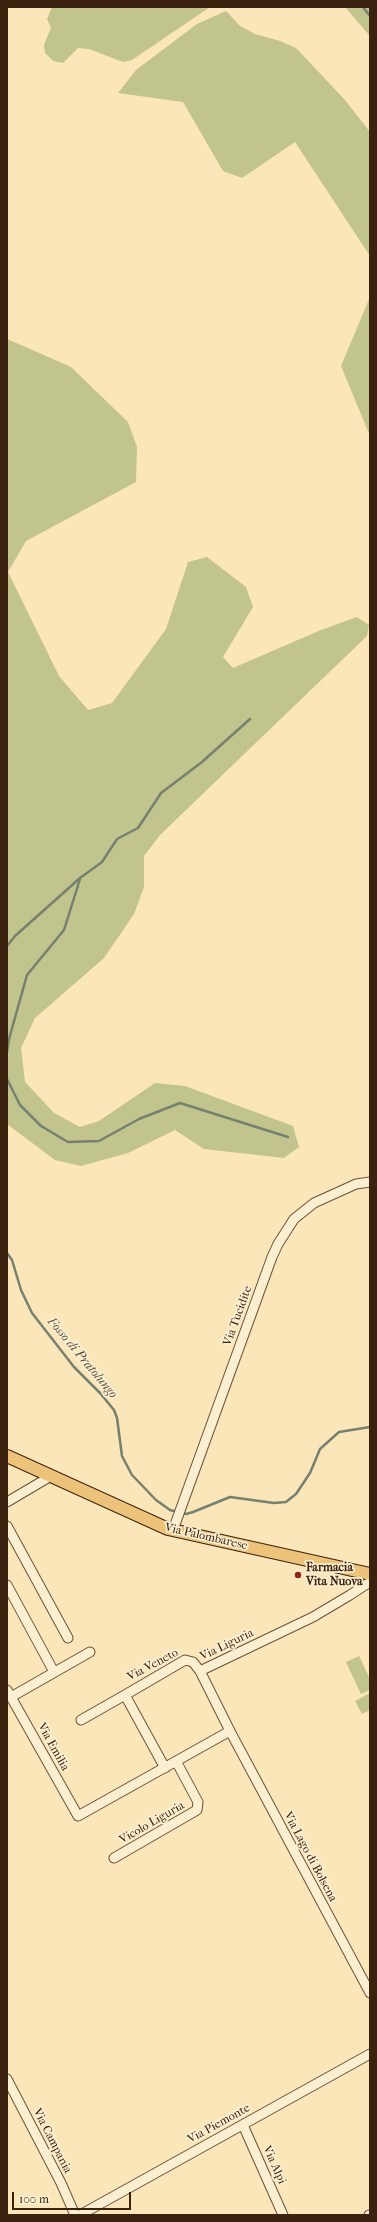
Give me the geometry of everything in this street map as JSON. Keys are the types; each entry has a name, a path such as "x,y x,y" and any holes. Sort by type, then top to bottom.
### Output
{"main road":[{"name":"Via Palombarese","path":"7,1456 51,1476 174,1525 370,1574"}],"street":[{"name":"Via Tucidite","path":"174,1525 278,1244 294,1219 314,1203 356,1184 370,1182"},
{"path":"7,1502 51,1476"},
{"path":"7,1526 68,1638"},
{"name":"Via Liguria","path":"230,1731 200,1671 313,1617 370,1582"},
{"path":"7,1586 54,1672"},
{"path":"9,1693 54,1672 90,1652"},
{"name":"Via Veneto","path":"165,1768 125,1695 185,1660 193,1662 200,1671"},
{"name":"Via Emilia","path":"9,1693 78,1816 165,1768"},
{"path":"81,1720 125,1695"},
{"path":"165,1768 230,1731"},
{"name":"Via Lago di Bolsena","path":"230,1731 370,1993"},
{"name":"Vicolo Liguria","path":"114,1858 197,1810 198,1802 176,1762"},
{"name":"Via Piemonte","path":"80,2215 370,2054"},
{"name":"Via Campania","path":"7,2079 75,2215"},
{"name":"Via Alpi","path":"243,2125 283,2215"}],"green space":[{"path":"52,7 210,7 132,60 123,62 89,49 78,48 63,63 53,61 45,53 44,45 51,28 47,19"},
{"path":"345,7 370,7 370,36"},
{"path":"226,11 240,26 255,34 280,41 296,48 345,100 370,132 370,256 295,142 242,178 223,171 183,102 118,93 136,70 197,24"},
{"path":"370,297 370,436 341,366"},
{"path":"7,339 71,367 128,422 137,447 136,482 26,541 8,572 59,676 88,710 112,703 166,629 188,562 207,557 246,587 253,607 223,657 233,668 321,630 357,617 369,625 367,636 160,835 144,856 144,887 134,914 104,958 35,1018 21,1048 25,1082 54,1113 80,1127 99,1121 155,1083 185,1086 293,1126 299,1147 284,1158 204,1149 175,1130 128,1153 81,1166 55,1160 7,1124"},
{"path":"359,1656 370,1679 370,1690 361,1694 346,1662"},
{"path":"370,1693 370,1710 362,1714 355,1701"}],"waterway":[{"path":"363,7 370,16"},
{"path":"7,946 15,936 80,878 102,862 117,839 138,828 161,793 202,762 250,719"},
{"path":"7,1052 9,1039 27,975 64,930 80,879"},
{"path":"7,1079 20,1105 41,1126 68,1142 99,1141 139,1119 180,1103 288,1137"},
{"name":"Fosso di Pratolungo","path":"7,1253 12,1260 21,1290 32,1313 74,1367 100,1393 114,1410 117,1418 122,1456 132,1475 156,1500 170,1510 186,1514 230,1497 274,1503 286,1502 296,1494 310,1473 320,1449 339,1432 370,1427"}],"place":[{"name":"Farmacia Vita Nuova","path":"298,1575"}]}
